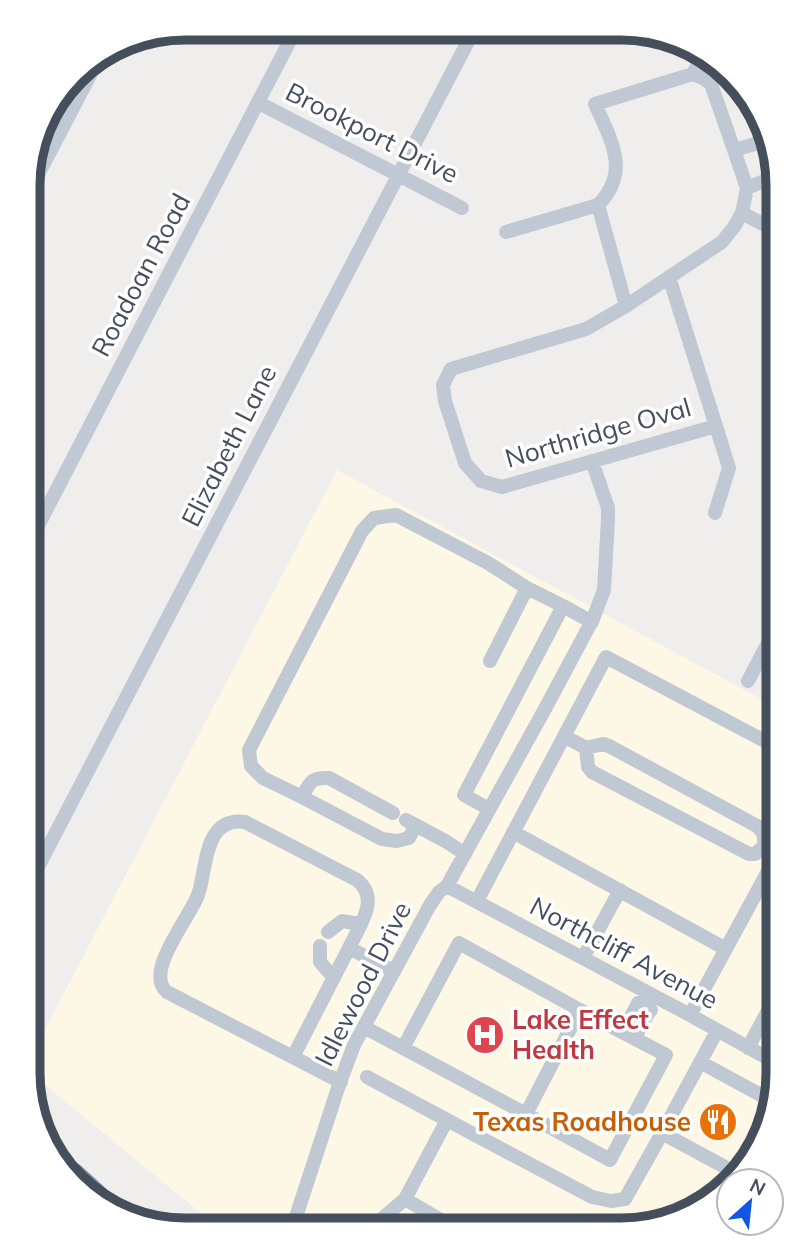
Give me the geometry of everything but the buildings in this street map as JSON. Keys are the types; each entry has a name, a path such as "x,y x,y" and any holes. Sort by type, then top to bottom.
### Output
{"street":[{"name":"Roadoan Road","path":"40,522 290,40"},
{"name":"Elizabeth Lane","path":"40,863 469,40"},
{"path":"693,75 699,63"},
{"path":"506,232 598,205 609,194 617,173 615,156 595,103 693,75 711,84 747,188 765,180"},
{"path":"41,169 89,77"},
{"name":"Brookport Drive","path":"258,103 462,208"},
{"path":"734,150 759,143"},
{"name":"Northridge Oval","path":"668,277 716,426 502,487 481,481 465,463 445,401 443,385 451,369 586,329 626,306 668,277 722,242 742,213 747,188"},
{"path":"598,205 626,306"},
{"path":"742,213 766,226"},
{"path":"715,513 729,468 716,426"},
{"name":"Idlewood Drive","path":"296,1218 354,1045 435,897 447,886 592,622 604,590 608,508 592,461"},
{"path":"405,819 409,838 397,841 382,839 263,778 251,766 249,750 362,531 373,518 396,515 592,622"},
{"path":"490,661 527,588"},
{"path":"489,808 464,795 563,606"},
{"path":"748,681 765,648"},
{"path":"477,901 606,657 765,741"},
{"path":"564,736 586,748 603,744 609,746 757,826 765,837"},
{"path":"586,748 588,767 592,772 749,854 765,852"},
{"path":"302,797 317,777 329,778 465,854"},
{"path":"293,1057 349,948 369,898 367,890 357,880 245,822 236,821 215,835 205,859 197,898 163,960 159,976 161,985 167,992 341,1082"},
{"path":"513,832 726,948"},
{"path":"690,1015 765,868"},
{"name":"Northcliff Avenue","path":"447,886 583,958 649,999 690,1015 765,1057"},
{"path":"583,958 620,890"},
{"path":"328,932 342,921 360,924"},
{"path":"364,1027 610,1160 666,1055 459,943 403,1048"},
{"path":"320,946 320,962 334,978"},
{"path":"349,948 394,971"},
{"path":"628,1035 627,1025 638,1003 649,999"},
{"path":"526,1114 580,1010"},
{"path":"748,1048 765,1016"},
{"path":"367,1077 592,1197 611,1201 625,1199 717,1031"},
{"path":"700,1062 763,1096"},
{"path":"383,1218 405,1199 447,1119"},
{"path":"662,1133 725,1167"},
{"path":"405,1199 436,1218"}],"shaded area":[{"path":"337,470 765,701 763,1101 751,1137 736,1161 730,1167 715,1167 715,1182 676,1207 640,1217 621,1218 207,1218 40,1081 40,1039"}],"place":[{"name":"Lake Effect Health","path":"485,1035"},
{"name":"Texas Roadhouse","path":"718,1122"}]}
